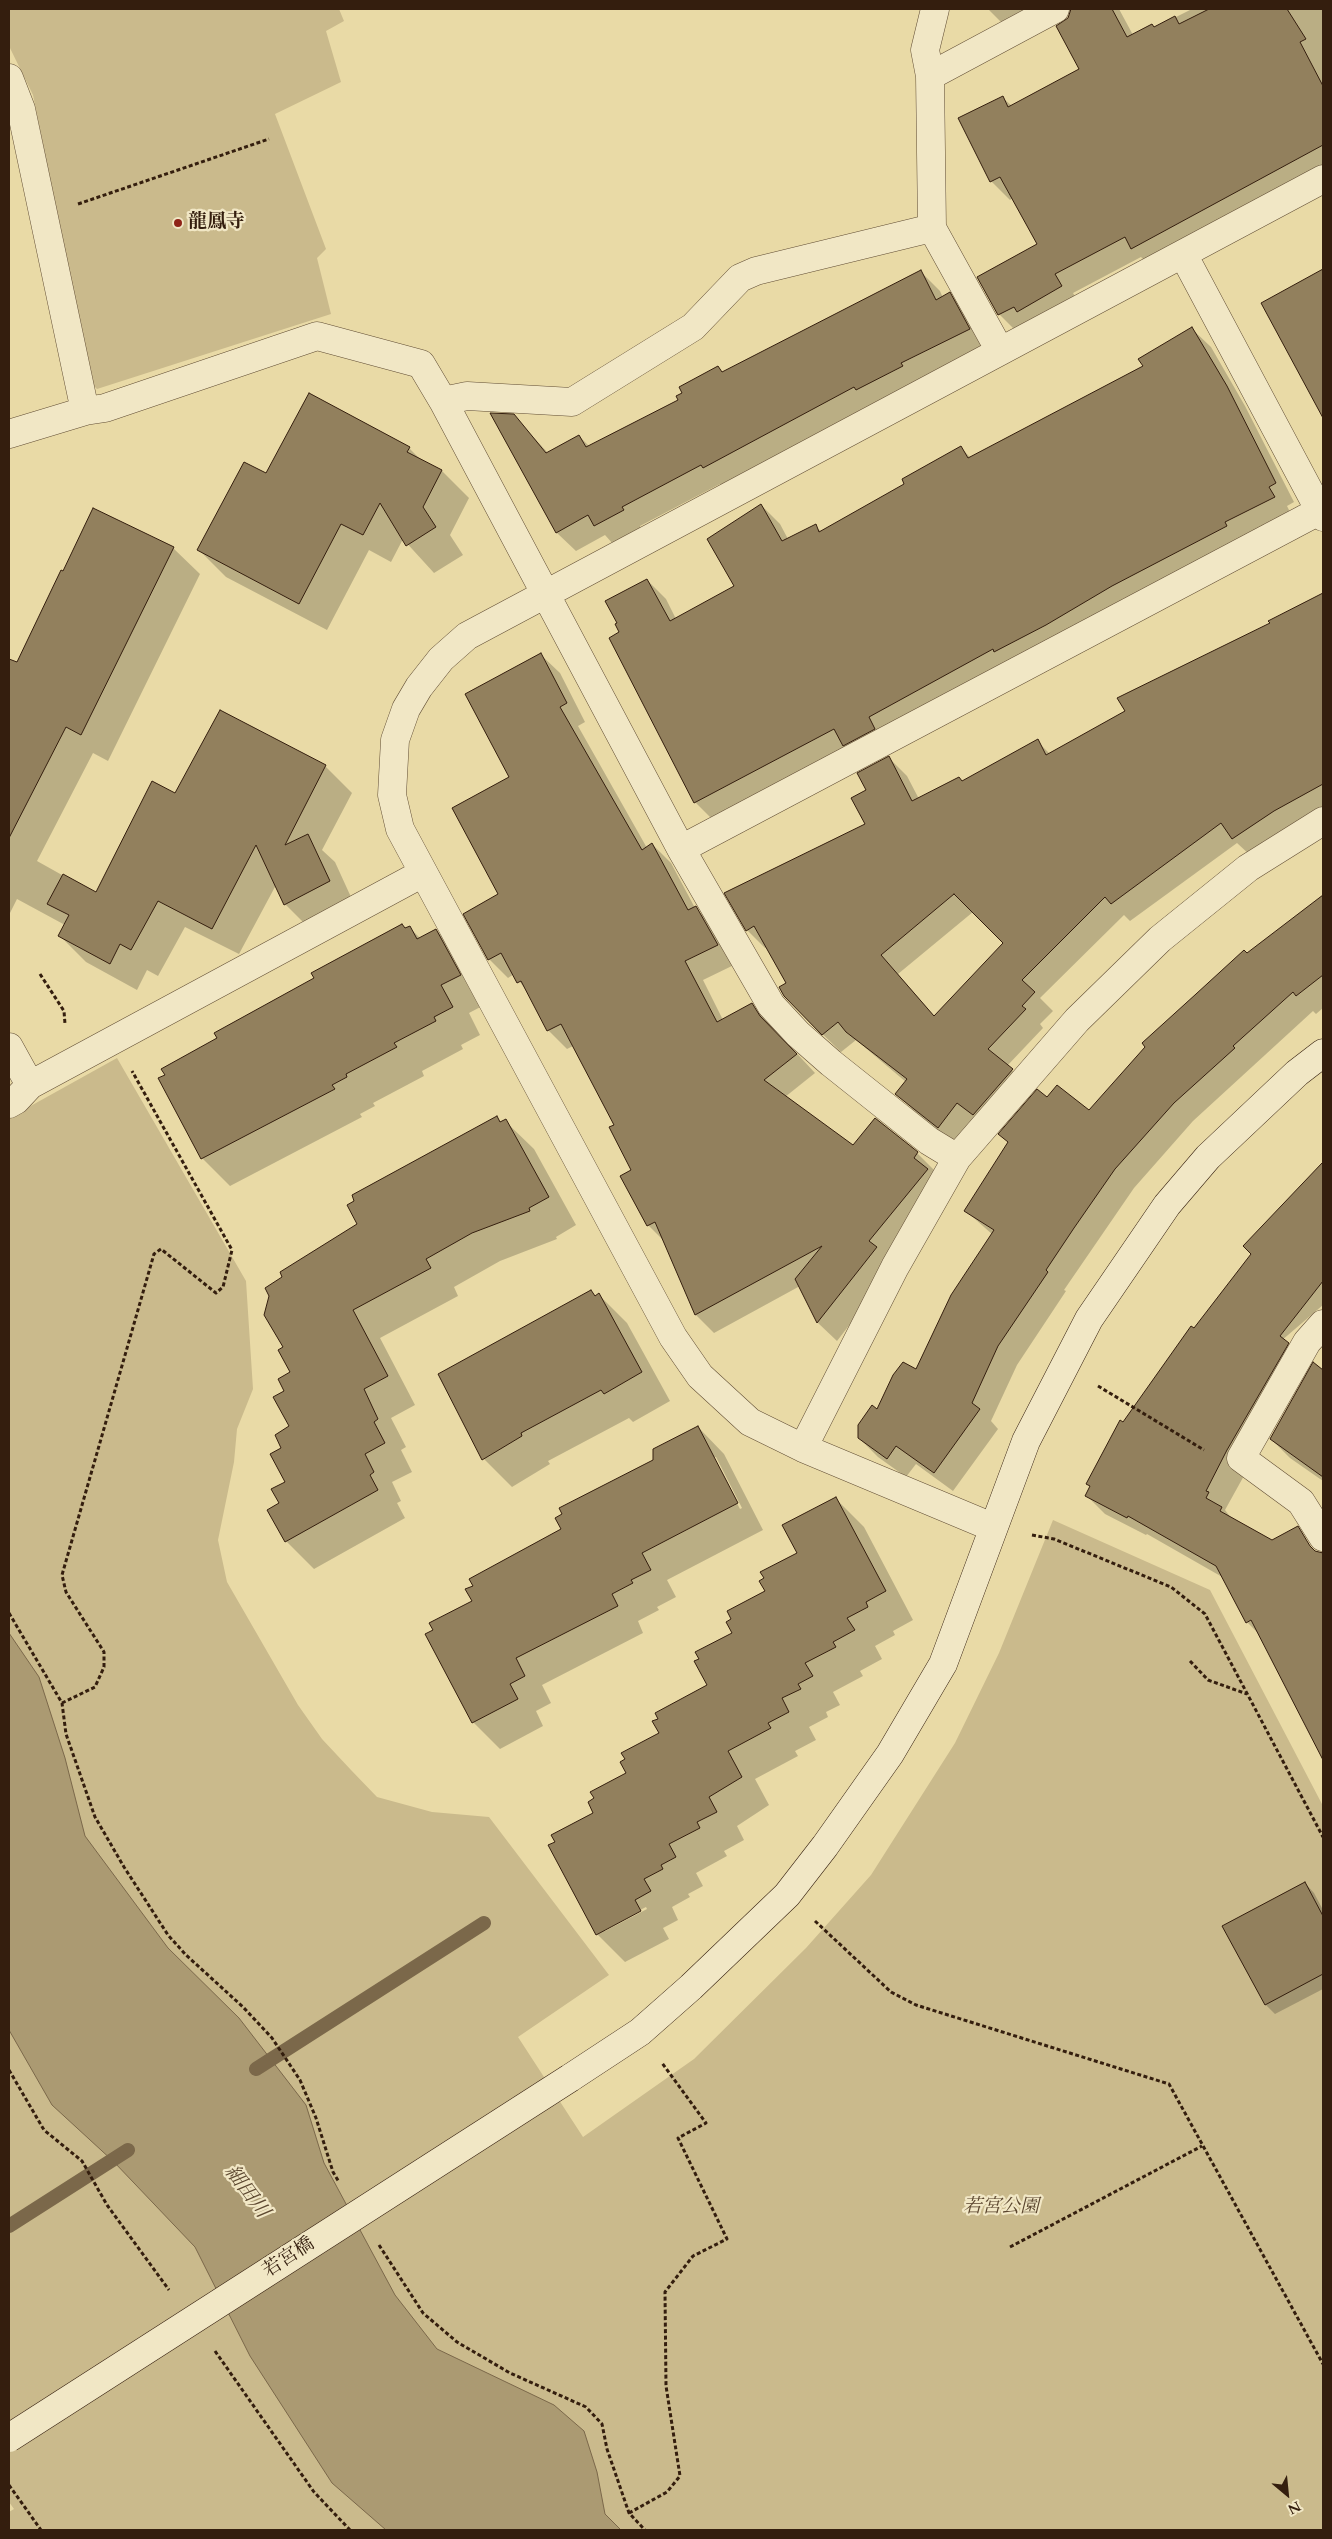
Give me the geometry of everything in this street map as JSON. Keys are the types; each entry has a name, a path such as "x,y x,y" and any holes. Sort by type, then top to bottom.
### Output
{"street":[{"path":"935,9 925,50 930,76 932,228 1000,351"},
{"path":"930,76 1055,9"},
{"path":"9,78 21,109 84,411"},
{"path":"992,1527 804,1448 750,1422 700,1376 673,1337 400,829 392,795 395,740 406,709 419,687 441,660 467,636 1323,179"},
{"path":"443,401 467,396 572,402 693,327 740,278 756,271 932,228"},
{"path":"681,849 1322,512 1183,254"},
{"path":"9,434 84,411 105,408 317,336 421,364 443,401 681,849 771,1005 798,1034 832,1063 929,1141 957,1158"},
{"path":"804,1448 895,1267 957,1158 1077,1020 1160,939 1248,868 1323,821"},
{"path":"9,1104 16,1100 30,1085 422,873"},
{"path":"9,1047 30,1085"},
{"name":"若宮橋","path":"9,2438 640,2032 691,1987 787,1895 860,1798 924,1698 943,1664 992,1527 1026,1441 1089,1319 1167,1205 1208,1157 1296,1073 1323,1053"},
{"path":"1323,1324 1307,1342 1241,1458 1301,1502 1323,1537"}],"path":[{"path":"42,217 269,139"},
{"path":"40,974 64,1011 70,1064"},
{"path":"62,1703 95,1687 104,1667 104,1652 66,1592 62,1575 154,1254 161,1249 216,1293 223,1287 232,1250 115,1039"},
{"path":"1098,1386 1210,1454 1241,1458"},
{"path":"992,1527 1054,1539 1172,1587 1205,1614 1323,1837"},
{"path":"9,1613 62,1703 66,1734 95,1817 124,1867 168,1935 186,1955 243,2007 272,2038 300,2080 316,2118 333,2172 343,2188"},
{"path":"1190,1661 1208,1680 1247,1695"},
{"path":"787,1895 891,1992 908,2001 1169,2084 1323,2364"},
{"path":"629,2514 667,2492 680,2476 666,2386 665,2292 694,2256 727,2239 678,2138 706,2123 640,2032"},
{"path":"9,2070 44,2130 82,2161 107,2205 173,2296"},
{"path":"1010,2247 1202,2146"},
{"path":"374,2237 423,2313 457,2342 510,2373 586,2407 602,2424 607,2449 629,2514 645,2530"},
{"path":"209,2343 314,2492 350,2530"},
{"path":"9,2485 41,2530"}],"green space":[{"name":"龍鳳寺","path":"9,9 339,9 344,21 326,31 341,82 275,114 326,249 317,258 331,314 97,389 91,383 33,95 9,46"},
{"name":"若宮公園","path":"117,1058 246,1281 253,1389 237,1429 234,1462 218,1540 227,1582 298,1705 322,1739 377,1797 432,1812 489,1817 609,1975 518,2037 583,2137 694,2059 806,1948 871,1875 955,1743 999,1653 1053,1520 1210,1590 1323,1806 1323,2530 9,2530 9,2512 14,2509 9,2502 9,1118"}],"water":[{"name":"細田川","path":"9,1633 39,1677 65,1758 85,1836 168,1948 239,2018 306,2105 324,2163 395,2295 437,2349 554,2405 584,2431 597,2472 605,2514 621,2530 386,2530 332,2483 250,2356 195,2247 114,2162 52,2105 9,2030"}],"building":[{"path":"1071,9 1112,9 1127,37 1152,24 1154,27 1175,16 1179,24 1209,9 1287,9 1306,39 1300,42 1323,86 1323,145 1131,249 1125,237 1055,274 1062,286 1017,312 1014,307 998,315 977,277 1037,244 1000,177 990,182 958,118 1003,96 1008,107 1079,69 1056,26 1068,18"},
{"path":"1323,269 1323,418 1261,303"},
{"path":"921,270 936,300 950,292 970,329 901,363 903,366 856,390 854,387 703,468 701,465 622,507 624,510 594,526 588,515 556,533 490,413 514,414 546,453 579,435 586,447 678,400 676,396 682,393 679,387 718,366 722,372"},
{"path":"1192,327 1227,386 1276,483 1269,487 1275,497 1225,522 1227,526 1112,586 1046,625 994,652 993,649 869,717 875,729 843,746 834,729 694,803 609,638 619,632 615,624 617,623 605,601 647,579 670,621 734,586 707,539 761,504 782,541 816,524 819,532 904,484 902,479 961,446 968,458 1143,366 1138,359"},
{"path":"309,393 410,447 407,452 442,470 423,507 436,527 406,546 380,503 363,535 341,524 299,604 197,550 244,462 266,473"},
{"path":"93,508 174,547 81,735 66,727 9,838 9,659 17,662"},
{"path":"1323,593 1323,784 1274,811 1232,839 1221,823 1111,904 1105,897 1022,980 1035,992 1022,1006 1026,1009 988,1049 1013,1069 973,1115 957,1103 938,1128 895,1094 907,1079 846,1032 838,1022 822,1035 784,996 779,987 786,983 754,926 746,931 724,893 865,824 851,798 866,790 857,773 889,756 912,801 959,777 962,781 1038,739 1046,755 1125,711 1117,698 1270,623 1268,621","holes":["954,894 1003,943 934,1016 881,955"]},
{"path":"541,653 567,703 560,707 642,850 652,843 688,910 696,906 718,945 685,961 717,1022 752,1003 760,1016 797,1054 764,1080 853,1145 875,1118 918,1152 914,1158 928,1169 869,1241 877,1247 817,1323 795,1279 822,1246 695,1315 655,1222 647,1226 620,1176 631,1170 609,1127 614,1125 561,1024 547,1031 521,981 517,983 501,953 488,960 463,914 498,894 452,808 509,777 465,694"},
{"path":"220,710 326,765 285,845 308,834 330,881 284,905 256,845 212,929 158,901 131,950 120,944 110,964 58,936 69,915 47,904 63,874 96,892 152,781 175,793"},
{"path":"1323,895 1323,975 1296,996 1293,992 1233,1046 1235,1048 1174,1103 1115,1169 1046,1270 1048,1272 998,1346 972,1403 980,1409 934,1473 896,1446 887,1459 858,1438 858,1425 872,1405 877,1409 893,1375 903,1362 916,1369 951,1295 994,1230 964,1211 1008,1142 998,1134 1037,1089 1047,1097 1057,1085 1089,1110 1145,1047 1142,1043 1244,950 1247,953"},
{"path":"402,924 405,928 410,926 417,939 436,929 461,975 441,985 453,1007 434,1017 436,1021 394,1043 397,1047 346,1074 347,1077 332,1085 335,1089 201,1159 158,1078 165,1075 161,1069 217,1038 214,1033 314,978 311,973"},
{"path":"497,1116 500,1122 506,1119 549,1197 529,1208 530,1211 472,1233 426,1259 431,1268 353,1310 388,1376 364,1389 378,1419 374,1422 385,1443 365,1454 374,1472 370,1475 378,1490 285,1542 267,1510 279,1503 271,1489 285,1482 270,1454 281,1448 275,1435 289,1426 273,1397 284,1391 278,1379 290,1372 278,1350 283,1347 264,1315 269,1296 265,1288 282,1277 280,1272 357,1224 347,1205 354,1201 352,1195"},
{"path":"1323,1162 1323,1281 1280,1336 1289,1343 1227,1450 1206,1491 1209,1492 1206,1498 1222,1507 1220,1511 1272,1540 1298,1526 1310,1546 1315,1551 1323,1553 1323,1760 1251,1620 1246,1623 1216,1566 1128,1516 1127,1518 1085,1496 1090,1486 1086,1484 1120,1420 1123,1422 1191,1326 1194,1328 1251,1254 1243,1246"},
{"path":"591,1290 595,1296 599,1293 642,1372 604,1394 601,1390 521,1433 522,1436 482,1460 438,1374"},
{"path":"1313,1362 1323,1370 1323,1477 1270,1439"},
{"path":"698,1426 738,1503 642,1553 651,1570 631,1580 633,1583 612,1594 618,1606 516,1658 525,1676 510,1684 518,1699 472,1723 425,1634 433,1630 429,1623 472,1601 465,1589 473,1586 469,1579 561,1529 555,1518 562,1514 559,1508 653,1460 653,1449"},
{"path":"836,1497 886,1591 866,1602 868,1607 847,1618 855,1630 833,1642 836,1647 805,1663 813,1676 798,1684 801,1689 782,1698 789,1712 768,1723 771,1728 728,1751 742,1777 709,1797 717,1812 697,1822 700,1828 669,1844 676,1857 661,1865 663,1869 644,1879 651,1891 635,1900 641,1911 596,1935 548,1845 555,1842 551,1835 593,1813 588,1802 594,1798 590,1792 626,1773 620,1762 625,1759 621,1753 659,1733 652,1721 658,1719 655,1713 707,1685 694,1661 699,1659 695,1652 732,1633 726,1622 731,1619 727,1611 765,1591 759,1581 764,1578 760,1572 797,1553 782,1525"},
{"path":"1305,1882 1323,1916 1323,1974 1265,2005 1222,1926"}],"waterway":[{"path":"256,2069 484,1923"},
{"path":"9,2226 128,2150"}],"place":[{"name":"龍鳳寺","path":"178,223"}]}
